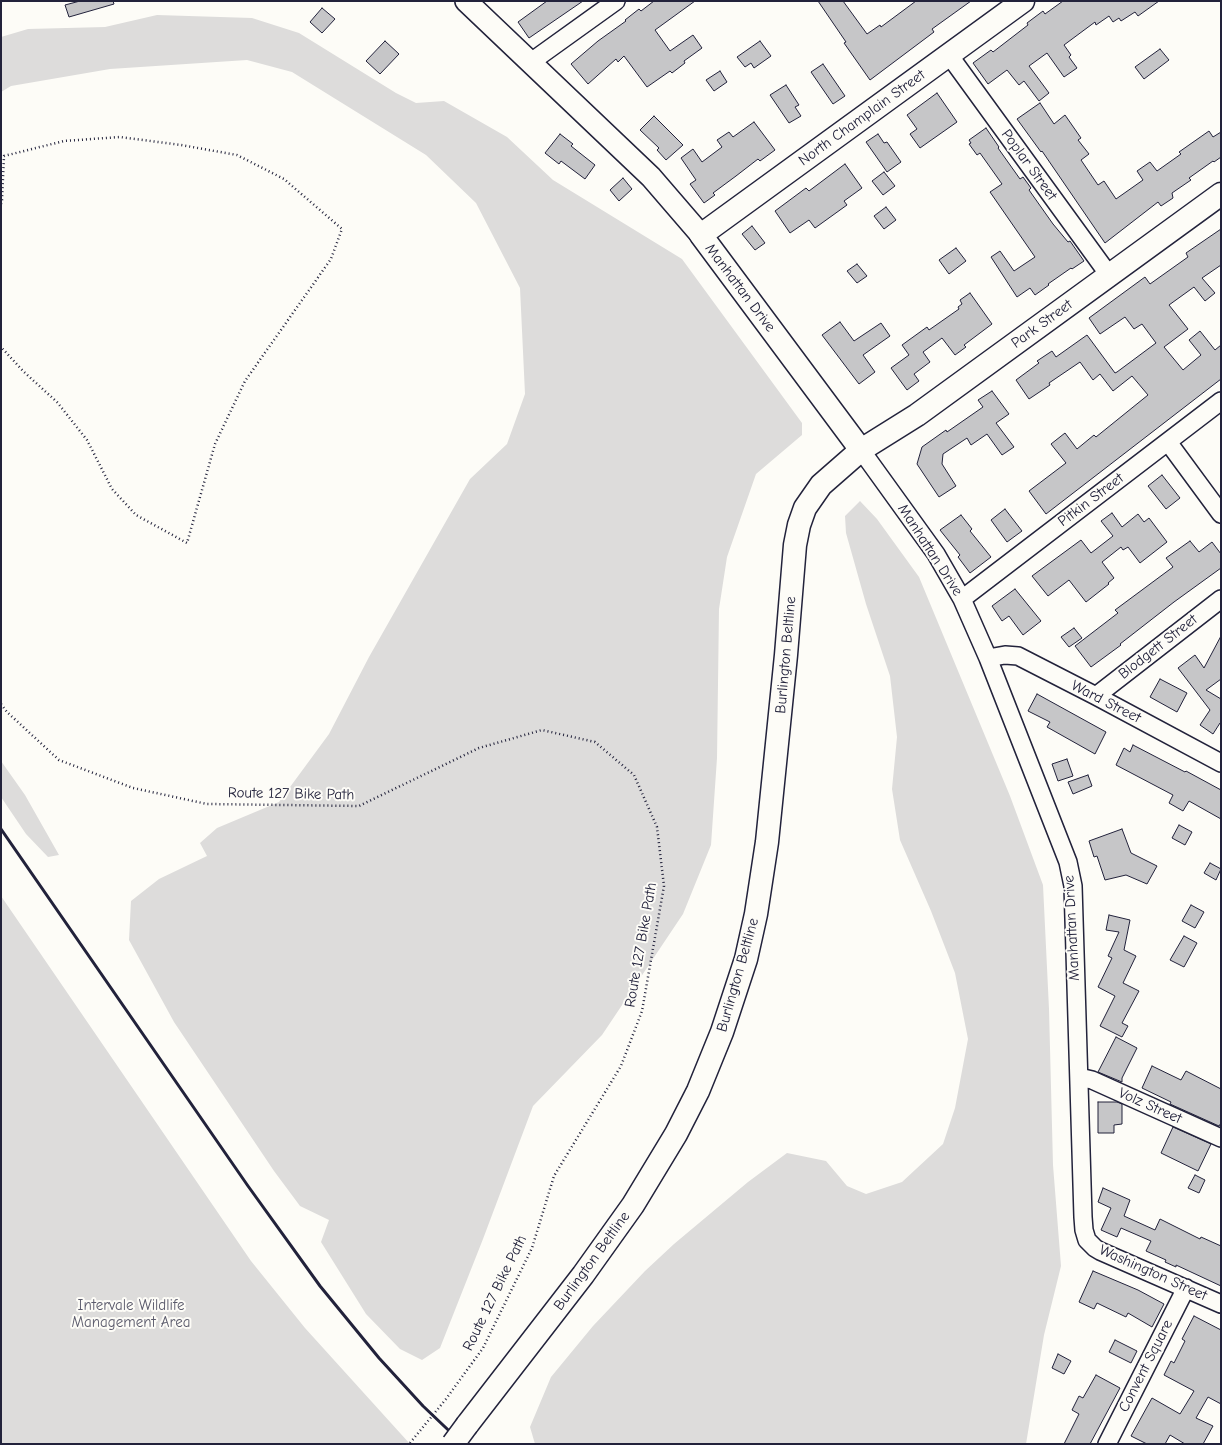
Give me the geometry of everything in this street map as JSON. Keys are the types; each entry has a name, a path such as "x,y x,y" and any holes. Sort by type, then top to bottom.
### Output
{"main road":[{"name":"North Champlain Street","path":"701,235 1023,1"},
{"name":"Park Street","path":"861,450 917,415 1221,194"},
{"name":"Manhattan Drive","path":"701,235 861,450"},
{"name":"Burlington Beltline","path":"452,1444 583,1275 633,1205 676,1134 711,1062 746,959 756,914 767,842 786,655 795,545 799,525 805,508 820,485 861,450"}],"street":[{"name":"Manhattan Drive","path":"466,1 651,176 701,235"},
{"path":"531,62 616,1"},
{"name":"Poplar Street","path":"949,54 1109,275"},
{"name":"Pitkin Street","path":"962,599 1221,401"},
{"path":"1168,442 1221,514"},
{"name":"Manhattan Drive","path":"861,450 936,554 962,599 988,658 1068,862 1073,886 1083,1217 1084,1230 1087,1240"},
{"name":"Blodgett Street","path":"1096,696 1221,599"},
{"name":"Ward Street","path":"988,658 1005,655 1018,656 1221,763"},
{"name":"Volz Street","path":"1078,1077 1092,1080 1221,1138"},
{"name":"Washington Street","path":"1087,1240 1095,1248 1221,1304"},
{"name":"Convent Square","path":"1107,1444 1186,1288"}],"path":[{"path":"1,204 2,156 64,141 120,137 181,145 237,155 284,179 342,229 331,259 245,381 215,444 187,543 136,515 112,489 87,440 57,402 24,372 1,347"},
{"name":"Route 127 Bike Path","path":"1,704 7,712 59,760 134,788 207,804 359,806 479,748 542,730 595,742 634,774 657,827 664,886 642,1011 620,1066 554,1176 532,1248 483,1348 446,1399 410,1444"}],"green space":[{"path":"157,15 252,18 299,33 396,93 416,103 444,101 507,137 553,180 682,259 802,423 802,435 756,474 727,557 719,609 717,758 711,845 683,914 602,1035 533,1106 440,1348 422,1360 400,1349 366,1314 321,1242 329,1220 300,1206 274,1171 174,1022 129,940 131,901 159,879 207,856 200,843 217,828 279,802 329,734 369,657 470,479 507,444 525,394 520,288 476,203 426,155 292,72 247,60 110,69 11,86 1,92 1,37 28,29 105,27"},
{"path":"860,501 877,519 919,577 1010,796 1043,885 1049,1009 1053,1165 1061,1266 1044,1335 1026,1444 535,1444 530,1427 551,1377 593,1326 645,1271 674,1244 748,1182 787,1153 826,1161 847,1186 866,1194 902,1182 943,1144 955,1108 968,1039 955,973 931,911 900,840 892,789 897,737 890,676 866,604 846,533 845,516"},
{"path":"1,761 25,795 59,855 48,857 26,834 1,797"},
{"name":"Intervale Wildlife Management Area","path":"1,896 251,1261 305,1328 410,1444 1,1444"}],"building":[{"path":"80,1 113,1 114,4 69,17 65,5"},
{"path":"547,1 583,1 529,38 518,22"},
{"path":"654,1 695,1 655,30 670,51 693,35 702,48 684,61 685,63 672,73 670,71 647,87 624,56 618,62 616,59 588,84 571,64 639,9 641,11"},
{"path":"818,1 843,1 867,34 880,25 881,27 916,1 971,1 932,29 934,32 870,80 844,43 846,42"},
{"path":"1063,1 1159,1 1138,16 1135,12 1121,21 1119,18 1113,22 1109,16 1096,25 1095,22 1064,45 1071,55 1069,57 1077,68 1064,77 1047,53 1029,66 1049,93 1039,101 1024,81 1019,85 1007,70 988,84 973,63 991,50 993,52 1028,25 1027,23 1043,11 1045,14"},
{"path":"322,8 335,19 322,33 310,22"},
{"path":"385,41 399,54 380,74 366,61"},
{"path":"760,41 771,56 754,68 751,63 745,67 737,57"},
{"path":"1160,49 1169,60 1144,79 1135,67"},
{"path":"823,64 845,96 833,104 811,72"},
{"path":"720,71 727,82 714,91 706,80"},
{"path":"786,85 799,105 795,107 801,116 789,123 770,95"},
{"path":"937,93 957,122 920,148 910,134 917,129 907,115"},
{"path":"1040,103 1054,124 1065,115 1081,138 1078,140 1089,154 1081,160 1098,185 1104,181 1116,199 1143,180 1137,171 1150,162 1157,171 1181,154 1179,152 1209,131 1213,137 1221,132 1221,157 1189,178 1191,180 1172,193 1173,198 1161,206 1158,202 1105,243 1042,151 1041,152 1017,119"},
{"path":"654,116 683,145 666,160 657,150 659,148 640,130"},
{"path":"754,122 775,150 760,161 758,159 713,193 715,195 704,203 690,184 696,180 681,158 693,149 702,162 722,147 717,140 729,132 733,137"},
{"path":"986,128 1020,179 1023,177 1031,188 1029,190 1053,224 1068,242 1070,241 1084,261 1072,269 1071,268 1035,295 1030,288 1017,297 991,257 1000,251 1014,271 1035,257 990,192 1002,184 980,153 977,155 969,144 971,143 969,140"},
{"path":"560,134 573,144 571,146 595,165 585,179 561,161 559,164 545,153"},
{"path":"878,134 884,143 887,142 901,162 887,172 866,142"},
{"path":"845,164 862,188 844,201 847,205 815,228 809,220 790,233 775,211 806,188 809,191"},
{"path":"884,172 895,186 883,195 872,181"},
{"path":"623,178 632,189 619,201 610,190"},
{"path":"886,207 896,220 884,229 874,216"},
{"path":"752,226 765,243 755,250 742,234"},
{"path":"1221,229 1221,265 1202,278 1215,293 1205,301 1194,287 1169,305 1188,329 1164,347 1183,370 1201,355 1189,340 1200,331 1215,350 1221,345 1221,379 1046,514 1029,491 1066,463 1051,444 1065,433 1077,449 1094,435 1096,437 1148,395 1132,376 1113,391 1100,374 1093,380 1080,362 1049,383 1050,385 1029,399 1016,380 1039,363 1037,361 1052,351 1056,357 1087,335 1115,373 1117,372 1156,343 1142,324 1134,329 1125,317 1100,334 1089,318 1145,277 1150,284 1188,257 1186,253"},
{"path":"956,248 966,261 949,274 939,260"},
{"path":"857,264 867,276 857,283 847,271"},
{"path":"970,293 992,324 964,345 966,347 955,355 942,338 923,352 930,362 914,374 919,381 907,390 891,368 909,355 902,345 927,327 929,330 959,309 958,307 962,304 960,300"},
{"path":"840,322 854,341 881,323 890,336 863,355 875,372 859,384 822,335"},
{"path":"992,391 1009,414 996,423 1014,447 1002,455 987,434 971,445 967,438 943,454 942,464 956,486 939,497 917,464 922,447 983,407 978,400"},
{"path":"1162,475 1180,498 1166,509 1148,486"},
{"path":"1005,509 1022,531 1007,542 991,520"},
{"path":"1112,513 1122,527 1138,514 1144,522 1149,518 1167,542 1140,563 1128,547 1123,550 1121,547 1102,562 1114,578 1108,583 1109,584 1086,602 1069,580 1048,596 1032,576 1081,540 1091,553 1113,536 1101,521"},
{"path":"961,515 972,529 970,531 991,557 970,573 958,557 960,555 940,530"},
{"path":"1190,541 1199,552 1212,542 1221,554 1221,568 1174,602 1091,667 1075,646 1118,613 1115,610 1173,567 1166,558"},
{"path":"1015,589 1041,621 1023,635 1009,616 1002,621 992,606"},
{"path":"1074,628 1082,638 1069,647 1061,637"},
{"path":"1221,636 1221,679 1206,690 1221,699 1221,724 1220,723 1213,734 1200,725 1210,710 1178,668 1195,655 1204,668"},
{"path":"1160,679 1187,693 1177,712 1150,697"},
{"path":"1037,694 1106,732 1095,754 1047,727 1050,722 1028,711"},
{"path":"1133,745 1221,790 1221,819 1189,801 1183,811 1169,803 1173,795 1116,765 1124,748 1130,752"},
{"path":"1067,759 1073,776 1058,781 1052,764"},
{"path":"1088,775 1092,786 1073,794 1068,782"},
{"path":"1179,825 1192,832 1185,845 1172,838"},
{"path":"1122,829 1131,853 1157,866 1147,884 1126,875 1105,880 1097,856 1094,857 1089,841"},
{"path":"1210,863 1221,869 1216,880 1204,873"},
{"path":"1191,905 1204,912 1195,928 1182,921"},
{"path":"1109,915 1130,920 1124,950 1136,956 1123,983 1139,991 1122,1023 1128,1026 1122,1037 1100,1026 1115,996 1098,987 1112,958 1108,956 1119,932 1106,930"},
{"path":"1184,936 1197,943 1184,967 1170,960"},
{"path":"1116,1037 1137,1048 1122,1078 1122,1082 1098,1072"},
{"path":"1152,1066 1181,1080 1186,1071 1221,1089 1221,1123 1219,1126 1170,1104 1171,1102 1142,1088"},
{"path":"1098,1102 1117,1102 1122,1104 1122,1124 1114,1125 1114,1133 1098,1133"},
{"path":"1173,1127 1211,1144 1198,1171 1161,1153"},
{"path":"1195,1175 1205,1180 1199,1193 1188,1188"},
{"path":"1103,1188 1130,1200 1124,1216 1155,1230 1160,1219 1200,1239 1201,1237 1221,1246 1221,1286 1176,1265 1176,1267 1165,1262 1166,1260 1146,1251 1151,1241 1121,1228 1117,1237 1101,1230 1111,1208 1098,1202"},
{"path":"1093,1271 1138,1290 1164,1304 1152,1327 1128,1313 1126,1317 1097,1303 1094,1309 1079,1302"},
{"path":"1194,1316 1221,1330 1221,1404 1208,1397 1196,1418 1213,1426 1203,1444 1185,1444 1170,1435 1165,1444 1147,1444 1131,1436 1152,1398 1180,1414 1194,1391 1164,1375 1171,1361 1174,1363 1185,1341 1182,1339"},
{"path":"1115,1340 1137,1351 1131,1363 1109,1352"},
{"path":"1058,1354 1071,1361 1064,1374 1052,1368"},
{"path":"1096,1375 1120,1388 1090,1444 1064,1444 1079,1414 1072,1410 1079,1396 1083,1398"}],"railway":[{"path":"1,829 248,1186 320,1286 379,1358 423,1406 463,1444"}]}
